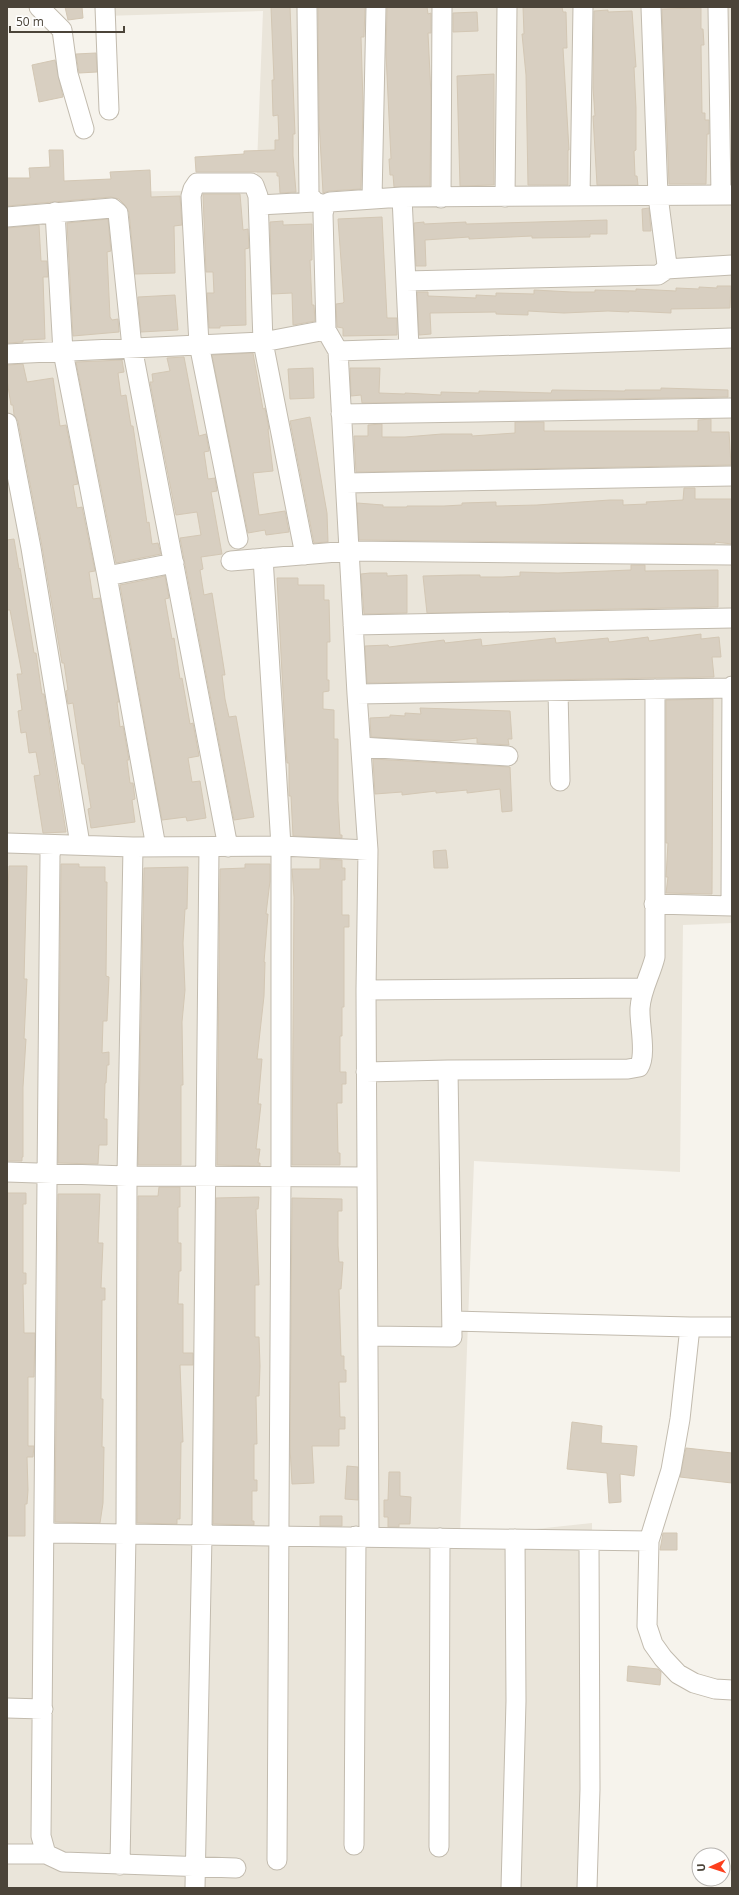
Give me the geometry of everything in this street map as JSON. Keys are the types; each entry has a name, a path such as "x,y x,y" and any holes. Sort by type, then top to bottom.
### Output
{"street":[{"path":"39,7 62,30 68,74 84,129"},
{"path":"105,7 109,110"},
{"path":"307,7 309,195 320,203 323,214 326,330 338,351 357,694 368,850 366,990 368,1336 354,1845"},
{"path":"372,199 376,7"},
{"path":"442,7 442,198"},
{"path":"505,197 507,7"},
{"path":"580,196 583,7"},
{"path":"406,281 662,274 667,265 658,196 651,7"},
{"path":"258,205 320,203 402,197 442,198 727,195 718,7"},
{"path":"238,539 199,344 191,196 197,183 251,183 256,190 258,205 263,342 305,555"},
{"path":"402,197 409,348"},
{"path":"7,217 112,208 118,213 132,347 174,563 218,847 204,1176 202,1535 195,1888"},
{"path":"56,212 63,352 107,576 156,847"},
{"path":"666,269 732,265"},
{"path":"7,354 263,342 326,330"},
{"path":"338,351 732,338"},
{"path":"341,414 732,408"},
{"path":"7,423 31,548 80,844"},
{"path":"346,483 732,476"},
{"path":"231,562 349,551 732,555"},
{"path":"263,558 281,846 281,1176 277,1860"},
{"path":"107,576 174,563"},
{"path":"353,625 732,618"},
{"path":"357,694 654,690 732,687 731,906 654,904"},
{"path":"366,1072 448,1070 628,1070 639,1067 642,1058 640,1009 644,988 653,968 655,957 654,690"},
{"path":"558,691 560,781"},
{"path":"361,747 508,756"},
{"path":"7,843 52,846 56,844 80,844 133,847 281,846 368,850"},
{"path":"46,1854 41,1836 50,855 52,846"},
{"path":"120,1865 126,1534 127,1176 133,847"},
{"path":"366,990 644,988"},
{"path":"368,1336 451,1338 453,1334 448,1070"},
{"path":"7,1172 48,1172 127,1176 367,1177"},
{"path":"453,1321 732,1327"},
{"path":"690,1327 680,1419 672,1470 649,1541 647,1626 653,1644 663,1658 678,1674 694,1683 715,1689 732,1690"},
{"path":"44,1531 126,1534 649,1541"},
{"path":"439,1847 440,1538"},
{"path":"511,1888 516,1701 515,1539"},
{"path":"587,1888 590,1789 589,1541"},
{"path":"7,1708 43,1709"},
{"path":"7,1854 46,1854 63,1862 236,1868"}],"shaded area":[{"path":"105,7 732,7 732,923 683,925 680,1172 474,1161 460,1537 592,1523 595,1888 7,1888 7,193 256,190 263,11 105,16"}],"building":[{"path":"65,7 82,7 83,18 68,20"},
{"path":"271,7 290,7 295,134 293,134 293,156 296,192 280,193 279,176 277,176 277,172 196,172 195,157 244,154 244,151 275,150 275,140 279,140 278,115 273,116 272,80 274,80"},
{"path":"318,7 365,7 364,37 361,37 363,103 361,189 329,191 323,193 319,120"},
{"path":"387,7 427,7 428,14 431,13 431,33 428,33 431,95 430,186 394,187 393,175 390,175 389,159 391,159 386,54"},
{"path":"523,7 562,7 563,12 566,12 567,48 563,48 569,150 568,185 528,185 526,75 522,34 524,34"},
{"path":"701,8 701,29 703,29 704,45 701,45 702,113 705,113 705,120 709,120 709,134 707,134 706,184 669,184 662,9"},
{"path":"608,10 608,12 632,11 636,67 634,67 636,150 634,151 635,176 637,176 638,185 597,185 593,116 595,116 593,88 594,11"},
{"path":"477,12 478,31 453,32 453,13"},
{"path":"96,53 97,72 79,73 76,54"},
{"path":"55,60 63,97 39,102 32,65"},
{"path":"494,74 494,185 460,186 457,76"},
{"path":"49,150 63,150 64,181 111,179 110,172 150,170 151,197 180,196 182,225 174,226 175,273 135,274 129,212 119,199 111,197 7,206 7,178 30,178 29,168 50,167"},
{"path":"203,194 240,194 243,230 248,229 249,248 245,249 246,325 209,328 207,293 214,293 213,272 206,272"},
{"path":"649,208 651,231 643,231 642,209"},
{"path":"382,217 387,318 397,318 397,335 343,336 343,328 337,327 336,304 344,302 338,219"},
{"path":"108,219 111,251 107,252 110,317 112,320 118,319 119,332 73,336 67,223"},
{"path":"607,220 607,234 590,234 590,237 532,238 532,236 469,239 469,237 425,240 426,266 416,266 414,223 466,222 466,224"},
{"path":"283,221 283,225 312,224 312,260 310,260 312,305 314,305 315,321 293,325 292,293 272,294 270,222"},
{"path":"39,225 41,261 47,261 48,277 43,277 45,339 23,340 23,342 7,343 7,228"},
{"path":"717,286 731,286 730,308 671,309 671,313 608,311 564,313 528,311 528,315 496,314 496,312 430,313 431,334 419,335 417,292 428,292 428,296 476,298 476,295 496,296 496,293 534,294 534,290 572,292 595,292 595,290 636,291 636,289 676,291 676,288 699,289 699,287 717,288"},
{"path":"175,295 178,330 141,332 138,297"},
{"path":"253,353 263,409 265,408 269,429 273,471 253,473 259,515 285,511 289,532 266,535 265,530 248,533 212,355"},
{"path":"184,357 199,436 206,434 209,451 204,452 208,479 215,478 217,491 211,492 222,554 201,557 203,569 200,570 204,595 212,593 225,675 222,675 225,699 229,717 236,716 254,817 234,820 180,538 201,535 197,512 176,515 150,382 153,382 152,374 170,371 167,358"},
{"path":"122,360 124,372 118,373 121,396 126,395 131,426 133,426 147,523 149,522 152,544 158,543 161,554 116,563 76,362"},
{"path":"23,364 27,382 53,378 60,426 66,425 78,484 73,485 77,508 82,507 95,571 89,572 93,599 100,598 119,702 117,702 120,727 123,726 129,760 127,760 130,783 133,783 135,799 132,800 135,822 91,828 88,809 91,808 84,764 82,764 73,703 68,704 66,691 68,690 64,663 62,663 42,546 18,421 14,415 13,405 11,405 7,380 7,365"},
{"path":"313,368 314,398 290,399 288,369"},
{"path":"350,368 380,368 379,393 441,395 441,392 479,393 479,391 551,393 552,390 625,391 661,390 661,388 728,390 728,397 362,403 361,395 351,396"},
{"path":"310,417 327,513 328,542 314,543 290,421"},
{"path":"711,419 711,432 729,432 731,465 356,472 354,436 368,436 368,425 382,424 382,437 442,434 472,434 472,436 515,433 515,422 544,422 544,431 698,431 698,420"},
{"path":"684,488 695,488 695,499 732,499 732,544 715,542 715,544 359,540 357,503 383,505 383,507 407,507 496,502 496,506 623,500 623,505 647,504 646,502 683,500"},
{"path":"14,539 34,653 36,653 42,694 44,694 66,832 43,833 34,776 40,775 36,752 29,753 26,732 21,733 18,711 22,710 17,674 22,674 10,610 7,610 7,540"},
{"path":"631,565 645,565 645,571 718,570 718,607 427,613 423,576 480,575 480,577 503,577 520,576 520,572 558,573 631,570"},
{"path":"387,573 387,576 407,575 407,613 364,614 361,574"},
{"path":"165,576 169,598 165,599 172,639 174,638 180,679 182,678 190,724 193,723 199,756 188,758 192,782 200,781 206,818 187,821 186,817 162,820 120,585"},
{"path":"277,578 298,578 298,585 324,585 324,600 329,600 330,642 327,642 327,680 329,680 329,691 323,692 323,709 334,710 334,739 338,739 338,801 340,835 342,835 342,838 293,836 291,796 289,796 289,763 287,763 286,749"},
{"path":"701,634 701,639 719,637 721,657 712,657 714,677 367,683 365,646 388,645 389,647 444,640 445,643 481,639 482,646 555,638 556,643 608,638 609,642 648,637 649,641"},
{"path":"713,699 712,894 666,893 668,877 666,877 668,843 666,843 666,700"},
{"path":"420,708 510,711 512,739 508,739 509,745 477,743 477,738 450,741 371,737 370,718 390,717 390,715 405,716 405,713 421,714"},
{"path":"373,759 510,767 512,811 502,812 500,789 467,793 467,790 436,793 436,791 402,795 402,792 375,794"},
{"path":"446,850 448,868 434,868 433,851"},
{"path":"320,859 342,860 342,868 345,868 345,880 342,880 342,915 349,915 349,927 344,927 344,1007 342,1007 342,1036 340,1036 340,1072 346,1072 346,1084 342,1084 342,1103 337,1103 338,1153 340,1153 340,1165 292,1165 294,897 292,869 320,869"},
{"path":"61,864 79,864 79,867 105,867 105,882 107,882 106,976 109,977 107,1021 103,1021 102,1053 109,1052 109,1065 107,1065 105,1083 104,1119 107,1119 107,1145 99,1145 98,1164 58,1163"},
{"path":"245,864 270,864 270,881 266,914 268,914 264,962 264,996 257,1059 262,1059 258,1104 261,1104 256,1149 260,1149 258,1163 260,1163 260,1166 217,1165 220,869 245,868"},
{"path":"9,866 27,866 24,979 27,979 24,1039 26,1039 23,1087 22,1161 7,1161 7,916"},
{"path":"188,867 187,909 185,909 183,943 185,990 182,1022 183,1085 181,1085 181,1165 138,1165 144,868"},
{"path":"159,1187 180,1187 180,1207 178,1207 178,1243 181,1243 181,1271 179,1271 178,1304 183,1304 183,1353 193,1353 193,1365 180,1365 183,1442 181,1442 180,1519 177,1519 177,1524 137,1523 138,1196 158,1196"},
{"path":"7,1193 26,1193 26,1204 23,1204 23,1273 26,1273 26,1284 23,1284 24,1333 35,1333 34,1377 28,1377 28,1446 34,1446 33,1457 27,1457 28,1490 27,1504 25,1504 25,1536 7,1536"},
{"path":"58,1194 100,1194 98,1243 103,1243 101,1288 105,1288 105,1300 102,1300 101,1399 103,1399 102,1447 104,1447 103,1503 100,1523 55,1522"},
{"path":"259,1197 258,1209 256,1209 259,1285 255,1285 255,1337 259,1337 260,1366 259,1396 256,1396 257,1444 254,1444 254,1480 257,1480 257,1491 252,1491 252,1521 254,1521 254,1525 213,1524 216,1198"},
{"path":"292,1198 342,1199 342,1211 338,1211 338,1246 339,1262 343,1262 341,1289 339,1289 341,1356 344,1356 346,1382 339,1382 340,1417 345,1417 345,1429 339,1429 339,1446 312,1446 314,1483 292,1484 290,1448"},
{"path":"572,1422 602,1426 601,1443 637,1446 634,1476 620,1474 621,1502 609,1503 607,1473 567,1469"},
{"path":"686,1448 732,1453 732,1483 680,1477"},
{"path":"347,1466 358,1467 358,1500 345,1499"},
{"path":"389,1472 400,1472 400,1496 411,1497 410,1524 399,1524 399,1527 388,1527 388,1517 384,1517 384,1500 388,1500"},
{"path":"320,1516 342,1516 342,1526 320,1526"},
{"path":"663,1533 677,1533 677,1550 660,1550"},
{"path":"628,1666 658,1669 661,1672 660,1685 627,1681"}]}
